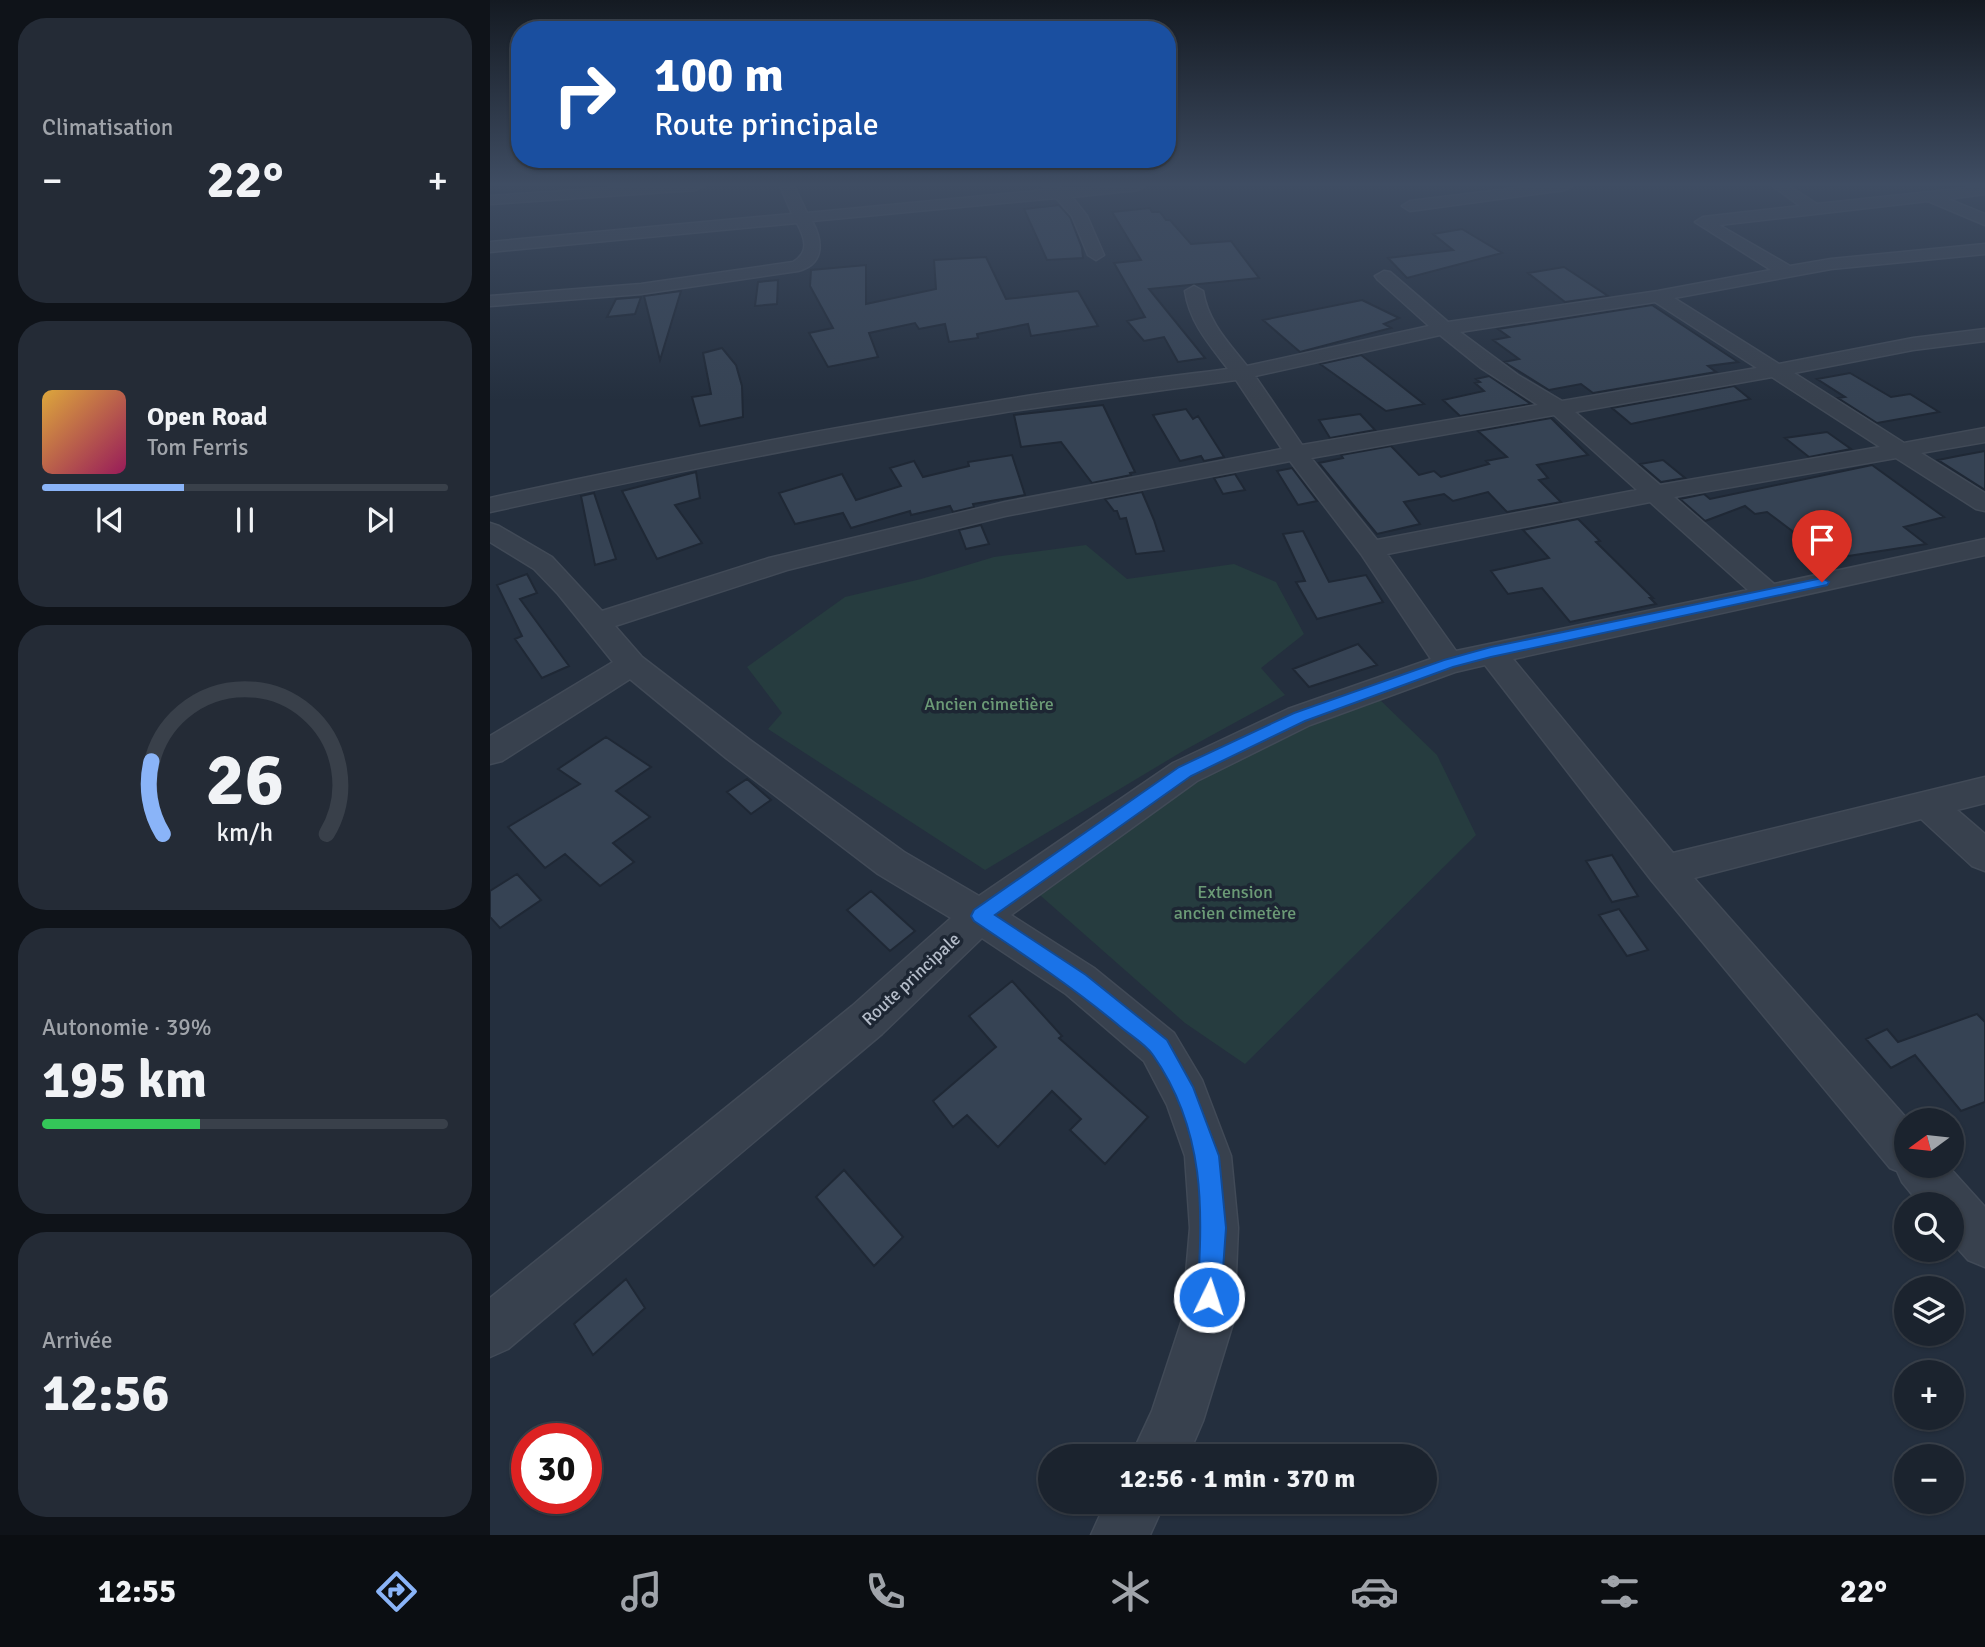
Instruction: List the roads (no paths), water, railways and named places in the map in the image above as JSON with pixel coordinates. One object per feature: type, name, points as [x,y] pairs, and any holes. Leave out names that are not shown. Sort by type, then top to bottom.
[{"type":"street","points":[[490,301],[641,289],[785,270],[804,264],[810,258]]},
{"type":"street","points":[[1763,258],[1785,271]]},
{"type":"street","points":[[490,505],[618,477],[877,428],[999,407],[1242,373],[1442,329],[1658,296],[1785,271],[1886,258]]},
{"type":"street","points":[[1960,258],[1985,270]]},
{"type":"street","points":[[1384,276],[1442,329],[1527,391],[1558,407],[1653,494],[1768,593]]},
{"type":"street","points":[[1194,291],[1197,310],[1206,327],[1242,373],[1334,506],[1371,549],[1449,663]]},
{"type":"street","points":[[1658,296],[1985,504]]},
{"type":"street","points":[[595,623],[767,567],[855,543],[1086,492],[1913,344],[1985,335]]},
{"type":"street","points":[[1371,549],[1653,494],[1985,435]]},
{"type":"street","points":[[490,531],[543,563],[568,588],[631,664],[738,749],[891,863],[980,916],[1080,981],[1159,1047],[1186,1095],[1208,1156],[1214,1228],[1208,1320],[1176,1421],[1165,1444]]},
{"type":"street","name":"Route principale","points":[[490,1331],[867,1020],[980,916],[1185,772],[1299,717],[1449,663],[1985,547]]},
{"type":"street","points":[[1491,652],[1665,870],[1894,1138]]},
{"type":"street","points":[[490,752],[631,664]]},
{"type":"street","points":[[1665,870],[1985,790]]},
{"type":"street","points":[[1929,806],[1985,856]]},
{"type":"street","points":[[1928,1178],[1941,1192]]},
{"type":"street","points":[[1964,1219],[1985,1243]]},
{"type":"street","points":[[1120,1535],[1130,1514]]},
{"type":"park label","name":"Ancien cimetière","points":[[989,704]]},
{"type":"park label","name":"Extension ancien cimetère","points":[[1235,902]]}]
